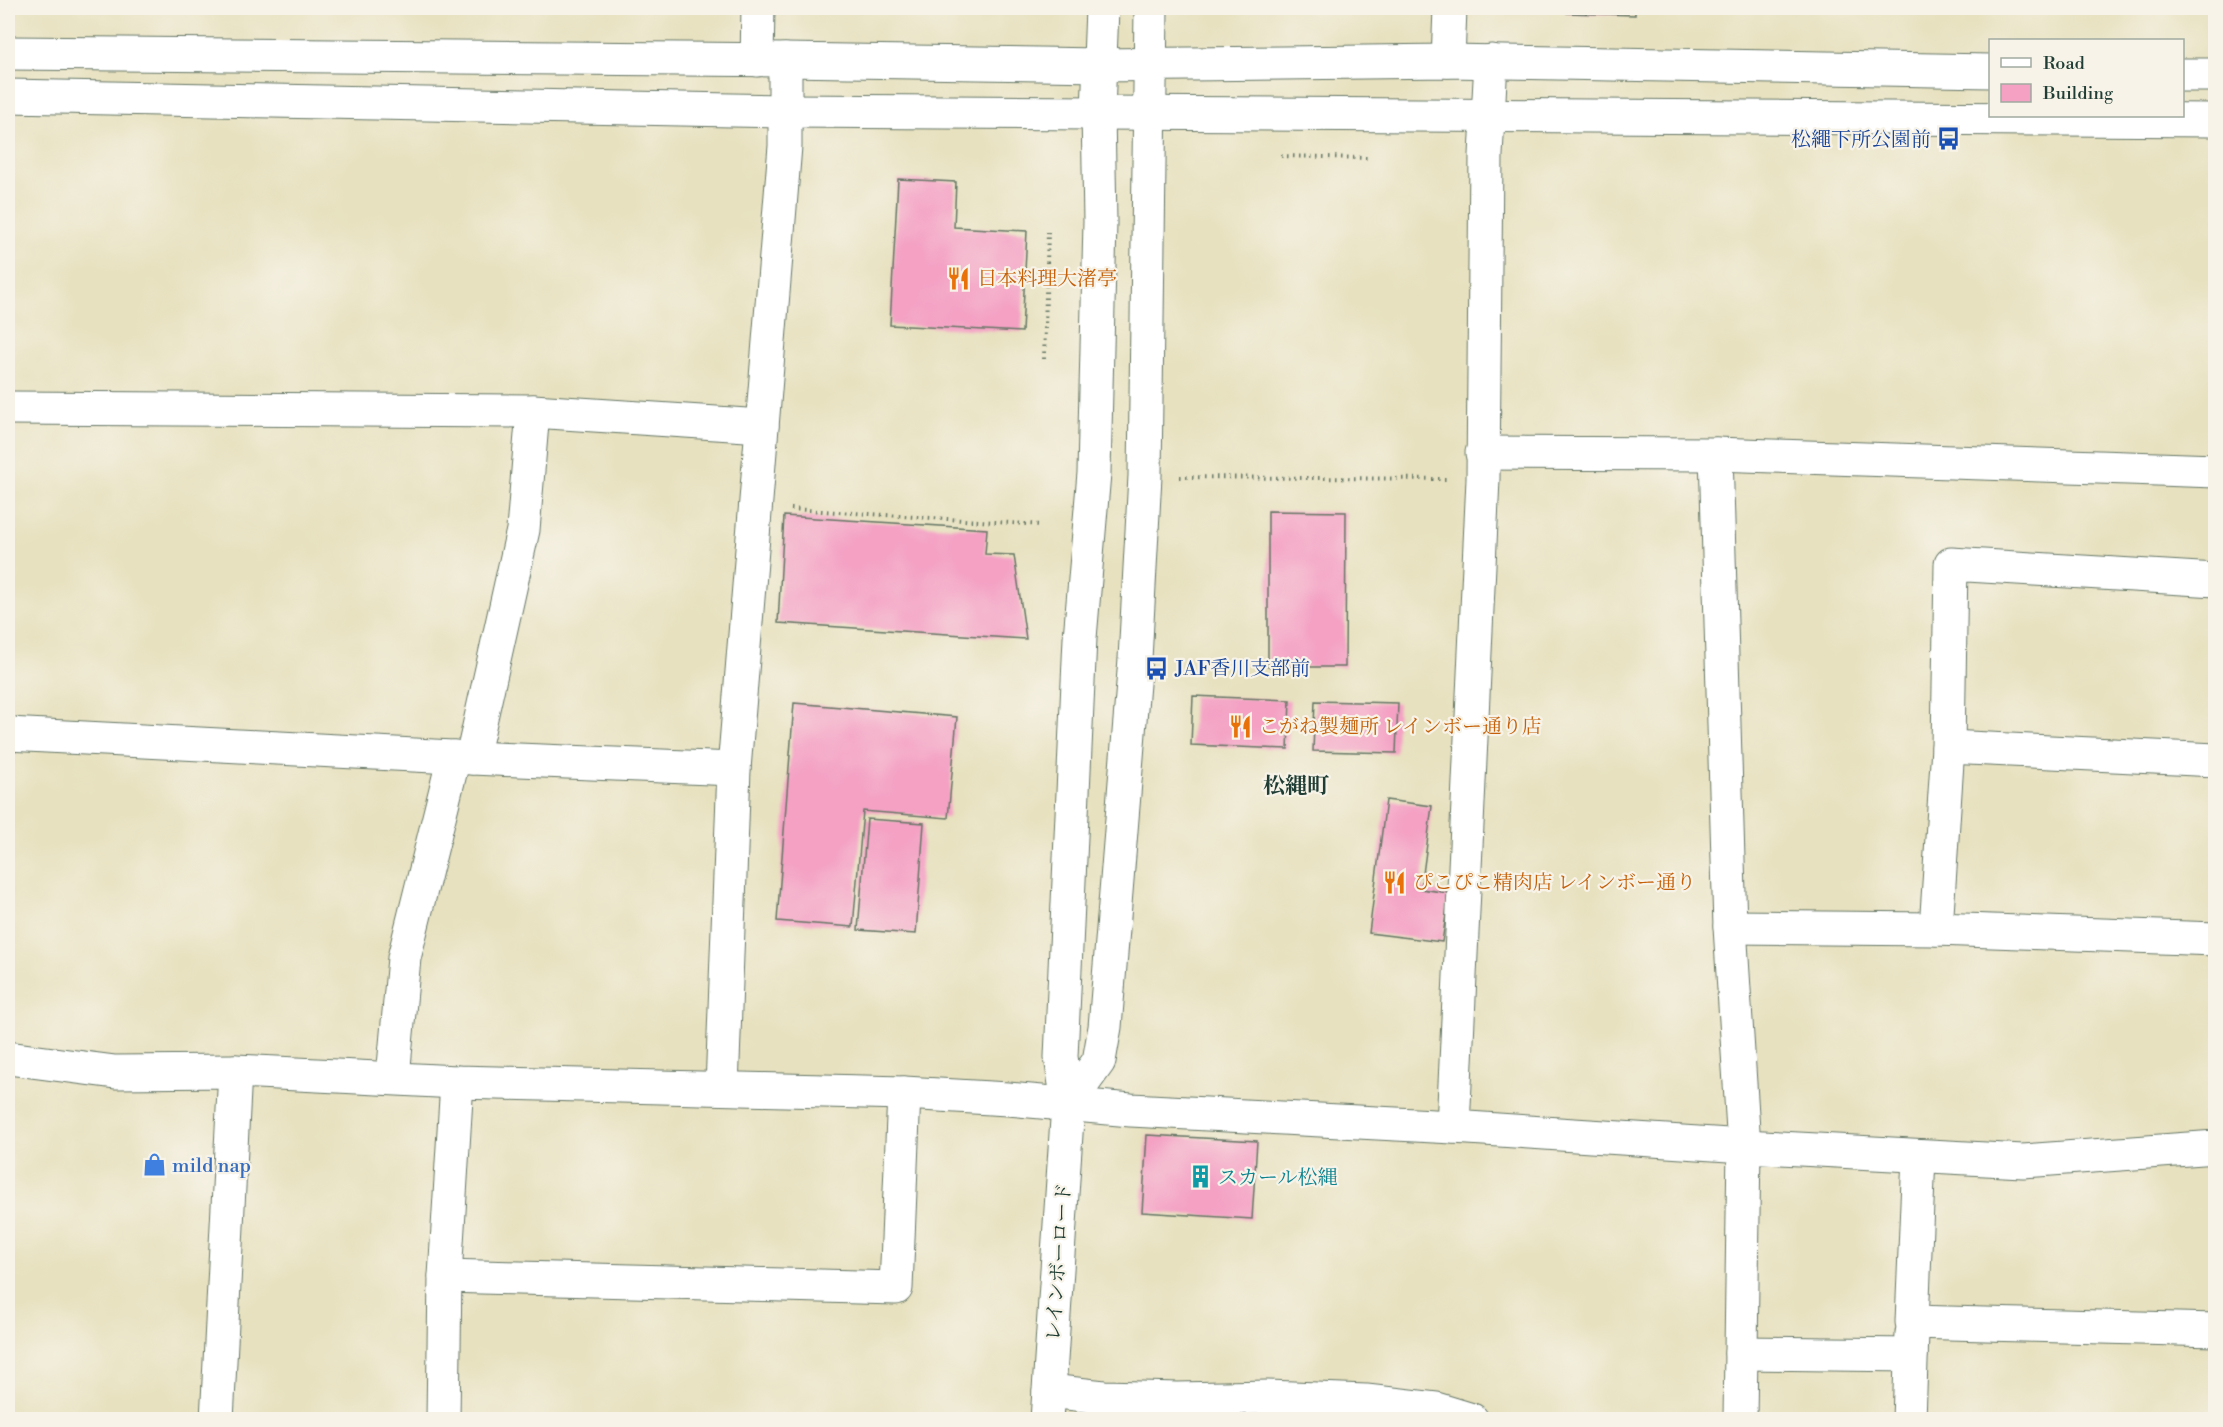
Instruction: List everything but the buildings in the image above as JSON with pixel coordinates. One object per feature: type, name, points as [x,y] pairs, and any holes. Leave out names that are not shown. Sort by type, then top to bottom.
[{"type":"street","points":[[722,1088],[734,769],[785,146],[785,111],[758,8]]},
{"type":"street","name":"レインボーロード","points":[[1048,1405],[1068,1104],[1061,1057],[1080,638],[1094,473],[1100,222],[1098,112],[1102,8]]},
{"type":"street","points":[[1068,1104],[1099,1061],[1106,1027],[1135,659],[1145,476],[1151,8]]},
{"type":"street","points":[[1448,61],[1450,8]]},
{"type":"street","points":[[8,53],[1100,64],[1448,61],[1989,71]]},
{"type":"street","points":[[1453,1127],[1483,466],[1488,115],[1491,62]]},
{"type":"street","points":[[2184,75],[2216,75]]},
{"type":"street","points":[[8,96],[785,111],[2216,120]]},
{"type":"street","points":[[8,408],[533,411],[762,426]]},
{"type":"street","points":[[393,1077],[404,958],[463,758],[523,530],[533,411]]},
{"type":"street","points":[[1483,466],[1716,454],[2216,471]]},
{"type":"street","points":[[1716,454],[1730,927],[1744,1146],[1740,1419]]},
{"type":"street","points":[[1936,929],[1948,747],[1952,564],[2216,580]]},
{"type":"street","points":[[8,734],[463,758],[734,769]]},
{"type":"street","points":[[1948,747],[2216,760]]},
{"type":"street","points":[[1730,927],[1936,929],[2216,939]]},
{"type":"street","points":[[8,1058],[115,1072],[235,1071],[393,1077],[457,1082],[904,1093],[1131,1110],[2023,1161],[2216,1147]]},
{"type":"street","points":[[217,1419],[235,1071]]},
{"type":"street","points":[[443,1419],[445,1276],[457,1082]]},
{"type":"street","points":[[445,1276],[896,1288],[904,1093]]},
{"type":"street","points":[[1909,1419],[1919,1156]]},
{"type":"street","points":[[1912,1322],[2216,1330]]},
{"type":"street","points":[[1741,1353],[1911,1355]]},
{"type":"street","points":[[1048,1405],[1104,1397],[1178,1399],[1268,1397],[1366,1401],[1436,1409],[1472,1419]]},
{"type":"path","points":[[1281,156],[1368,158]]},
{"type":"path","points":[[1044,359],[1048,232]]},
{"type":"path","points":[[1177,477],[1483,466]]},
{"type":"path","points":[[756,507],[1042,525]]},
{"type":"place","name":"松繩下所公園前","points":[[1949,139]]},
{"type":"place","name":"日本料理大渚亭","points":[[959,278]]},
{"type":"place","name":"JAF香川支部前","points":[[1157,668]]},
{"type":"place","name":"こがね製麺所 レインボー通り店","points":[[1241,726]]},
{"type":"place","name":"ぴこぴこ精肉店 レインボー通り","points":[[1395,882]]},
{"type":"place","name":"mild nap","points":[[154,1165]]},
{"type":"place","name":"スカール松縄","points":[[1200,1177]]},
{"type":"district","name":"松縄町","points":[[1296,785]]}]
